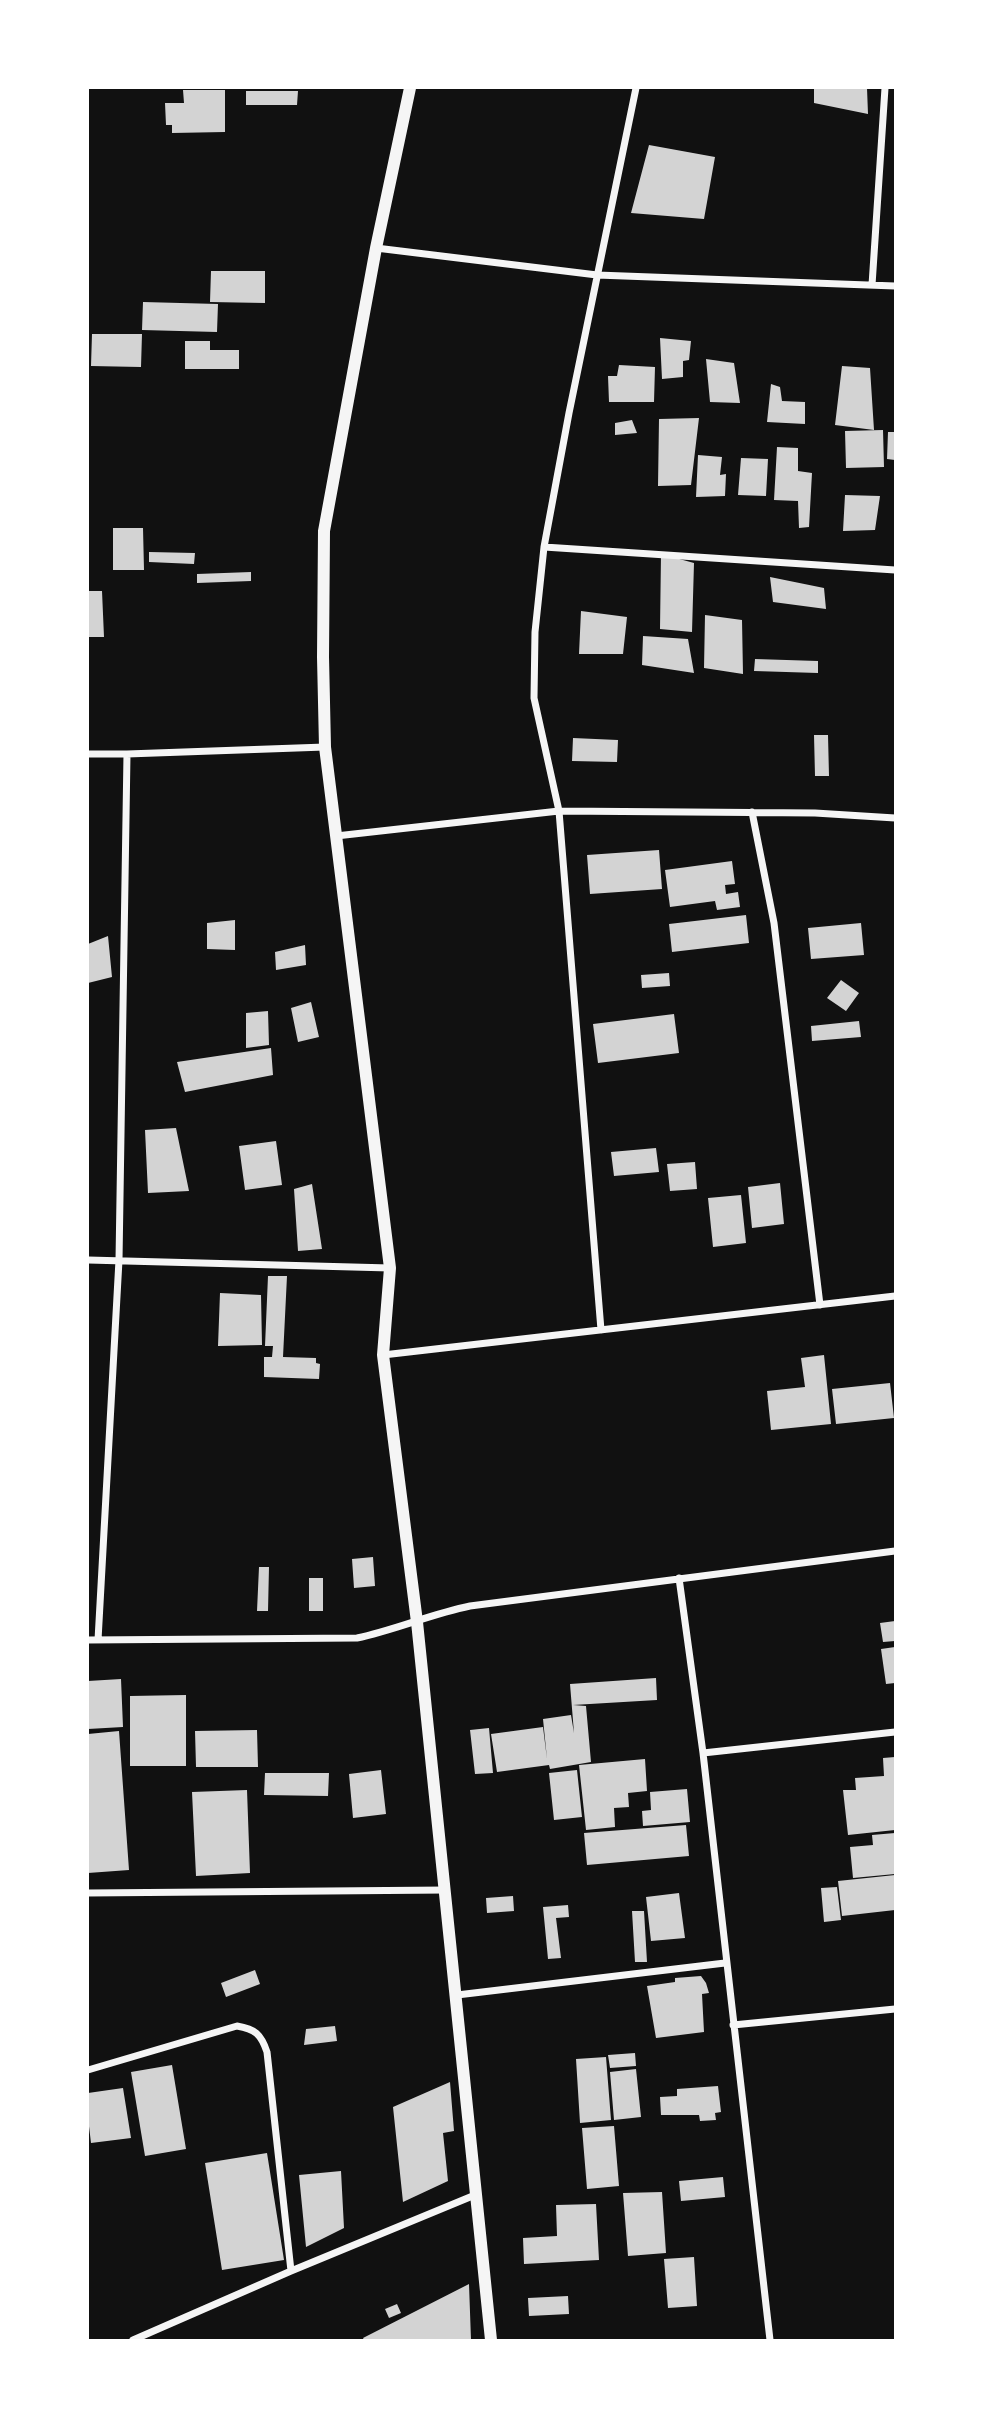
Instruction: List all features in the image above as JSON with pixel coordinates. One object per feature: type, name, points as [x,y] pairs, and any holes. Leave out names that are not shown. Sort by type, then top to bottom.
[{"type":"street","points":[[410,88],[376,248],[324,531],[325,747],[390,1268],[383,1355],[417,1622],[491,2340]]},
{"type":"street","points":[[601,1330],[559,811],[534,698],[535,632],[544,547],[636,88]]},
{"type":"street","points":[[872,285],[884,88]]},
{"type":"street","points":[[376,248],[597,275],[895,286]]},
{"type":"street","points":[[544,547],[895,570]]},
{"type":"street","points":[[88,754],[325,747]]},
{"type":"street","points":[[98,1640],[119,1259],[127,754]]},
{"type":"street","points":[[336,836],[559,811],[752,812],[895,817]]},
{"type":"street","points":[[752,812],[774,923],[820,1305]]},
{"type":"street","points":[[88,1260],[390,1268]]},
{"type":"street","points":[[383,1355],[895,1296]]},
{"type":"street","points":[[88,1640],[357,1638],[417,1622],[441,1612],[470,1606],[895,1551]]},
{"type":"street","points":[[679,1578],[703,1753],[770,2340]]},
{"type":"street","points":[[703,1753],[895,1732]]},
{"type":"street","points":[[88,1893],[446,1890]]},
{"type":"street","points":[[457,1994],[725,1963]]},
{"type":"street","points":[[733,2025],[895,2009]]},
{"type":"street","points":[[88,2070],[237,2026],[253,2028],[262,2038],[267,2052],[291,2271]]},
{"type":"street","points":[[133,2340],[475,2195]]},
{"type":"building","points":[[814,88],[867,88],[868,114],[814,103]]},
{"type":"building","points":[[183,90],[225,90],[225,132],[172,133],[172,125],[166,125],[165,103],[184,103]]},
{"type":"building","points":[[246,91],[298,91],[297,105],[246,105]]},
{"type":"building","points":[[649,145],[715,157],[704,219],[631,213]]},
{"type":"building","points":[[211,271],[265,271],[265,303],[210,302]]},
{"type":"building","points":[[143,302],[218,304],[217,332],[142,330]]},
{"type":"building","points":[[92,334],[142,334],[141,367],[91,366]]},
{"type":"building","points":[[660,338],[691,341],[689,360],[683,361],[683,377],[662,379]]},
{"type":"building","points":[[185,341],[210,341],[210,350],[239,350],[239,369],[185,369]]},
{"type":"building","points":[[706,359],[734,363],[740,403],[710,402]]},
{"type":"building","points":[[619,365],[655,367],[654,402],[609,402],[608,376],[617,376]]},
{"type":"building","points":[[842,366],[870,368],[874,430],[835,425]]},
{"type":"building","points":[[771,384],[780,387],[782,401],[805,402],[805,424],[767,422]]},
{"type":"building","points":[[699,418],[691,485],[658,486],[659,419]]},
{"type":"building","points":[[632,420],[637,433],[615,435],[615,423]]},
{"type":"building","points":[[883,430],[884,467],[846,468],[845,431]]},
{"type":"building","points":[[888,432],[895,432],[895,460],[887,459]]},
{"type":"building","points":[[777,447],[798,448],[798,471],[812,473],[809,527],[799,528],[798,501],[774,500]]},
{"type":"building","points":[[698,455],[722,457],[720,475],[726,474],[725,496],[696,497]]},
{"type":"building","points":[[741,458],[768,459],[766,496],[738,495]]},
{"type":"building","points":[[845,495],[880,496],[875,530],[843,531]]},
{"type":"building","points":[[113,528],[143,528],[144,570],[113,570]]},
{"type":"building","points":[[149,552],[195,553],[194,564],[149,562]]},
{"type":"building","points":[[661,554],[694,563],[692,632],[660,629]]},
{"type":"building","points":[[251,572],[251,581],[197,583],[197,574]]},
{"type":"building","points":[[770,577],[824,588],[826,609],[773,602]]},
{"type":"building","points":[[88,591],[102,591],[104,637],[88,637]]},
{"type":"building","points":[[581,611],[627,617],[623,654],[579,654]]},
{"type":"building","points":[[705,615],[742,620],[743,674],[704,668]]},
{"type":"building","points":[[643,636],[688,639],[694,673],[642,665]]},
{"type":"building","points":[[755,659],[818,661],[818,673],[754,671]]},
{"type":"building","points":[[814,735],[828,735],[829,776],[815,776]]},
{"type":"building","points":[[573,738],[618,740],[617,762],[572,761]]},
{"type":"building","points":[[659,850],[662,889],[590,894],[587,855]]},
{"type":"building","points":[[732,861],[735,884],[725,885],[726,894],[738,892],[740,907],[717,910],[715,901],[670,907],[665,870]]},
{"type":"building","points":[[746,915],[749,943],[672,952],[669,924]]},
{"type":"building","points":[[235,920],[235,950],[207,949],[207,923]]},
{"type":"building","points":[[861,923],[864,955],[811,959],[808,928]]},
{"type":"building","points":[[108,936],[112,977],[88,983],[88,944]]},
{"type":"building","points":[[305,945],[306,965],[276,970],[275,952]]},
{"type":"building","points":[[669,973],[670,986],[642,988],[641,975]]},
{"type":"building","points":[[841,980],[859,993],[846,1011],[827,998]]},
{"type":"building","points":[[311,1002],[319,1037],[298,1042],[291,1008]]},
{"type":"building","points":[[268,1011],[269,1045],[246,1048],[246,1013]]},
{"type":"building","points":[[674,1014],[679,1053],[598,1063],[593,1024]]},
{"type":"building","points":[[859,1021],[861,1037],[812,1041],[811,1026]]},
{"type":"building","points":[[271,1048],[273,1075],[185,1092],[177,1062]]},
{"type":"building","points":[[176,1128],[189,1191],[148,1193],[145,1130]]},
{"type":"building","points":[[276,1141],[282,1185],[245,1190],[239,1146]]},
{"type":"building","points":[[656,1148],[659,1172],[614,1176],[611,1152]]},
{"type":"building","points":[[695,1162],[697,1189],[670,1191],[667,1164]]},
{"type":"building","points":[[780,1183],[784,1224],[752,1228],[748,1187]]},
{"type":"building","points":[[312,1184],[322,1249],[298,1251],[294,1189]]},
{"type":"building","points":[[741,1195],[746,1243],[713,1247],[708,1198]]},
{"type":"building","points":[[268,1276],[287,1276],[283,1357],[316,1358],[316,1363],[320,1364],[319,1379],[264,1377],[264,1357],[272,1357],[273,1346],[265,1346]]},
{"type":"building","points":[[220,1293],[261,1295],[262,1345],[218,1346]]},
{"type":"building","points":[[824,1355],[831,1424],[771,1430],[767,1391],[805,1387],[801,1358]]},
{"type":"building","points":[[890,1383],[894,1418],[836,1424],[832,1389]]},
{"type":"building","points":[[373,1557],[375,1586],[354,1588],[352,1559]]},
{"type":"building","points":[[259,1567],[269,1567],[268,1611],[257,1611]]},
{"type":"building","points":[[309,1578],[323,1578],[323,1611],[309,1611]]},
{"type":"building","points":[[895,1621],[895,1641],[883,1642],[880,1623]]},
{"type":"building","points":[[895,1647],[895,1683],[886,1684],[881,1649]]},
{"type":"building","points":[[656,1678],[657,1700],[573,1705],[586,1706],[591,1762],[550,1769],[549,1765],[497,1772],[491,1734],[543,1727],[547,1759],[543,1719],[571,1715],[574,1733],[570,1684]]},
{"type":"building","points":[[121,1679],[123,1727],[88,1729],[88,1681]]},
{"type":"building","points":[[186,1695],[186,1766],[130,1766],[130,1696]]},
{"type":"building","points":[[489,1728],[493,1773],[475,1774],[470,1730]]},
{"type":"building","points":[[257,1730],[258,1767],[196,1767],[195,1731]]},
{"type":"building","points":[[119,1731],[129,1870],[88,1873],[88,1734]]},
{"type":"building","points":[[895,1757],[895,1830],[848,1835],[843,1790],[856,1790],[855,1778],[884,1776],[883,1758]]},
{"type":"building","points":[[645,1759],[647,1791],[628,1793],[629,1807],[614,1808],[615,1827],[586,1830],[579,1765]]},
{"type":"building","points":[[381,1770],[386,1814],[353,1818],[349,1774]]},
{"type":"building","points":[[577,1770],[582,1817],[554,1820],[549,1773]]},
{"type":"building","points":[[265,1773],[329,1773],[328,1796],[264,1795]]},
{"type":"building","points":[[687,1789],[690,1822],[643,1826],[642,1811],[651,1810],[650,1792]]},
{"type":"building","points":[[247,1790],[250,1873],[196,1876],[192,1792]]},
{"type":"building","points":[[686,1825],[689,1856],[587,1865],[584,1833]]},
{"type":"building","points":[[895,1833],[895,1874],[853,1878],[850,1847],[873,1845],[872,1835]]},
{"type":"building","points":[[895,1875],[895,1910],[842,1916],[838,1881]]},
{"type":"building","points":[[837,1887],[841,1920],[824,1922],[821,1888]]},
{"type":"building","points":[[679,1893],[685,1938],[651,1941],[646,1897]]},
{"type":"building","points":[[513,1896],[514,1911],[487,1913],[486,1898]]},
{"type":"building","points":[[568,1905],[569,1917],[556,1918],[561,1958],[548,1959],[543,1907]]},
{"type":"building","points":[[632,1911],[644,1911],[647,1962],[635,1962]]},
{"type":"building","points":[[255,1970],[260,1984],[226,1997],[221,1983]]},
{"type":"building","points":[[701,1976],[709,1993],[702,1994],[704,2032],[656,2038],[647,1986],[675,1982],[675,1978]]},
{"type":"building","points":[[335,2026],[337,2041],[304,2045],[306,2029]]},
{"type":"building","points":[[635,2053],[636,2066],[610,2068],[608,2055]]},
{"type":"building","points":[[606,2057],[611,2120],[580,2123],[576,2059]]},
{"type":"building","points":[[172,2065],[186,2149],[145,2156],[131,2072]]},
{"type":"building","points":[[636,2069],[641,2117],[614,2120],[610,2072]]},
{"type":"building","points":[[450,2082],[454,2131],[443,2133],[448,2181],[403,2202],[393,2107]]},
{"type":"building","points":[[718,2086],[721,2112],[715,2113],[716,2120],[700,2121],[699,2115],[661,2115],[660,2097],[677,2096],[677,2089]]},
{"type":"building","points":[[123,2088],[131,2138],[91,2143],[88,2093]]},
{"type":"building","points":[[614,2126],[619,2186],[587,2189],[582,2128]]},
{"type":"building","points":[[267,2153],[284,2260],[222,2270],[205,2163]]},
{"type":"building","points":[[341,2171],[344,2228],[306,2247],[299,2175]]},
{"type":"building","points":[[723,2177],[725,2197],[681,2201],[679,2181]]},
{"type":"building","points":[[662,2192],[666,2253],[628,2256],[623,2193]]},
{"type":"building","points":[[596,2204],[599,2260],[524,2264],[523,2238],[557,2236],[556,2205]]},
{"type":"building","points":[[694,2257],[697,2306],[668,2308],[664,2259]]},
{"type":"building","points":[[469,2284],[471,2340],[364,2340],[363,2338]]},
{"type":"building","points":[[568,2296],[569,2314],[529,2316],[528,2298]]},
{"type":"building","points":[[397,2304],[401,2313],[389,2318],[385,2309]]}]
